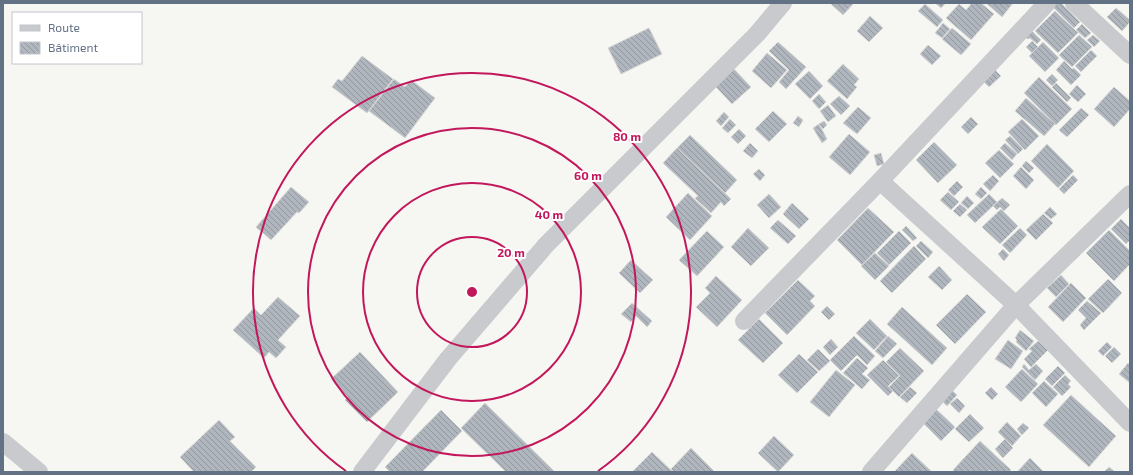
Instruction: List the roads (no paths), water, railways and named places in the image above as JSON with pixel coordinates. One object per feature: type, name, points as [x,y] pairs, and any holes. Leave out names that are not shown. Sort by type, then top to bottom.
[{"type":"street","points":[[362,472],[448,359],[546,244],[758,34],[783,3]]},
{"type":"street","points":[[744,321],[880,181],[1047,3]]},
{"type":"street","points":[[1074,3],[1130,55]]},
{"type":"street","points":[[880,181],[1016,305],[1130,423]]},
{"type":"street","points":[[871,472],[1016,305],[1130,194]]},
{"type":"street","points":[[3,442],[39,472]]}]
